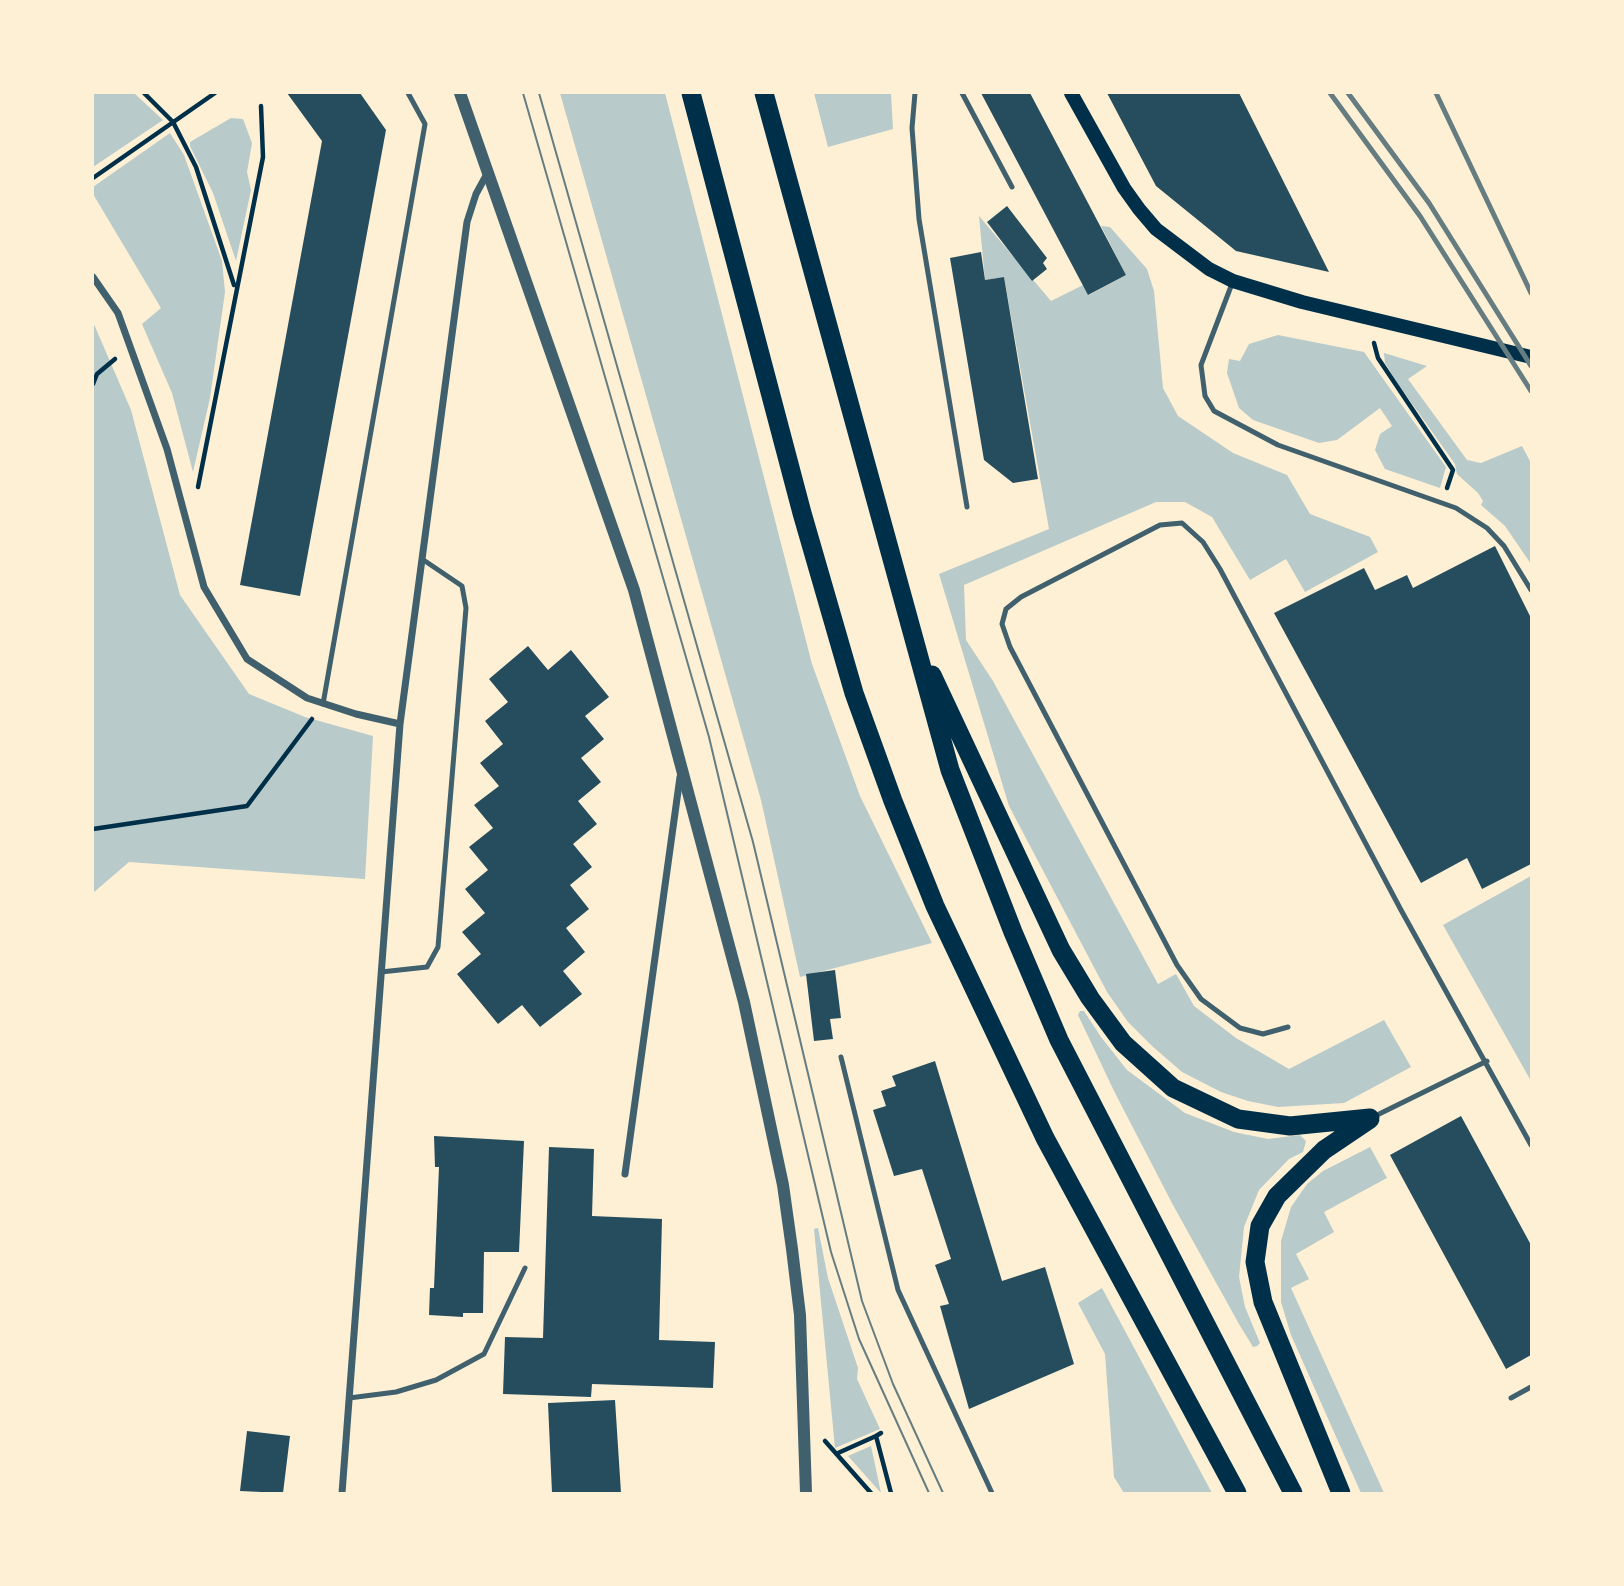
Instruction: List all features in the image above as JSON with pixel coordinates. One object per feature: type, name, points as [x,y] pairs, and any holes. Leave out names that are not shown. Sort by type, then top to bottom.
[{"type":"highway","points":[[691,93],[802,513],[854,693],[893,801],[945,928],[1045,1138],[1237,1493]]},
{"type":"highway","points":[[764,93],[950,770],[1059,1040],[1293,1493]]},
{"type":"highway","points":[[906,617],[1062,950],[1090,998],[1123,1043],[1173,1088],[1238,1119],[1290,1126],[1370,1118]]},
{"type":"highway","points":[[1341,1493],[1263,1302],[1255,1262],[1261,1226],[1277,1196],[1324,1150],[1370,1118]]},
{"type":"main road","points":[[1071,93],[1124,187],[1156,229],[1192,257],[1233,281],[1302,302],[1531,357]]},
{"type":"street","points":[[460,93],[634,590],[744,1002],[783,1185],[800,1315],[806,1493]]},
{"type":"street","points":[[342,1493],[400,724],[467,222],[475,194],[489,171]]},
{"type":"street","points":[[93,277],[118,313],[167,449],[204,587],[247,659],[307,698],[400,724]]},
{"type":"street","points":[[625,1174],[682,762]]},
{"type":"lane","points":[[323,704],[425,124],[408,93]]},
{"type":"lane","points":[[915,93],[912,128],[919,219],[967,507]]},
{"type":"lane","points":[[962,93],[1012,187]]},
{"type":"lane","points":[[1233,281],[1201,365],[1205,396],[1214,411],[1278,445],[1442,503],[1487,528],[1509,554],[1531,590]]},
{"type":"lane","points":[[1288,1027],[1262,1034],[1240,1028],[1200,999],[1177,965],[1010,647],[1002,624],[1006,609],[1021,597],[1160,525],[1182,523],[1203,542],[1220,569],[1401,910],[1487,1061],[1531,1145]]},
{"type":"lane","points":[[381,972],[427,967],[438,947],[466,607],[463,586],[422,559]]},
{"type":"lane","points":[[841,1057],[898,1290],[992,1493]]},
{"type":"lane","points":[[1370,1118],[1487,1061]]},
{"type":"lane","points":[[349,1398],[396,1392],[436,1380],[484,1354],[525,1268]]},
{"type":"lane","points":[[1511,1398],[1531,1387]]},
{"type":"path","points":[[144,93],[173,122],[196,167],[235,288]]},
{"type":"path","points":[[93,178],[215,93]]},
{"type":"path","points":[[187,524],[198,486],[263,157],[261,106]]},
{"type":"path","points":[[1367,316],[1378,358],[1452,470],[1442,503]]},
{"type":"path","points":[[93,384],[97,374],[130,347]]},
{"type":"path","points":[[93,829],[247,806],[323,704]]},
{"type":"path","points":[[803,1422],[838,1453],[871,1493]]},
{"type":"path","points":[[838,1453],[879,1435],[891,1493]]},
{"type":"shaded area","points":[[93,93],[134,93],[163,120],[93,167]]},
{"type":"shaded area","points":[[560,93],[665,93],[812,664],[860,796],[932,943],[800,977],[761,800]]},
{"type":"shaded area","points":[[814,93],[891,93],[893,129],[828,147]]},
{"type":"shaded area","points":[[231,118],[243,119],[252,143],[247,172],[251,190],[236,261],[213,193],[190,146],[190,142]]},
{"type":"shaded area","points":[[170,133],[184,155],[222,261],[225,292],[210,398],[193,472],[172,393],[142,324],[161,308],[93,194],[93,187]]},
{"type":"shaded area","points":[[979,216],[1051,301],[1083,285],[1089,295],[1126,275],[1101,226],[1110,227],[1147,269],[1154,291],[1163,388],[1178,416],[1233,453],[1287,475],[1310,514],[1370,537],[1378,552],[1305,592],[1286,559],[1250,580],[1212,517],[1185,502],[1156,502],[964,585],[966,640],[993,681],[1158,984],[1176,974],[1194,1006],[1236,1038],[1289,1069],[1384,1020],[1411,1067],[1344,1103],[1278,1107],[1248,1101],[1221,1092],[1182,1072],[1152,1046],[1128,1022],[1107,992],[1009,806],[939,574],[1049,529],[1004,277],[985,280]]},
{"type":"shaded area","points":[[93,322],[131,410],[180,595],[249,694],[305,717],[373,736],[365,879],[129,862],[93,893]]},
{"type":"shaded area","points":[[1278,335],[1364,352],[1446,467],[1440,488],[1385,469],[1375,450],[1380,434],[1392,426],[1380,408],[1337,440],[1319,443],[1253,420],[1239,408],[1227,373],[1229,359],[1240,361],[1249,344]]},
{"type":"shaded area","points":[[1384,353],[1427,366],[1408,379],[1467,460],[1481,463],[1522,446],[1531,463],[1531,564],[1505,526],[1481,505],[1483,501],[1478,493],[1457,474],[1455,464],[1385,363]]},
{"type":"shaded area","points":[[1531,876],[1531,1081],[1443,925]]},
{"type":"shaded area","points":[[1080,1011],[1084,1011],[1127,1070],[1185,1113],[1234,1132],[1268,1139],[1300,1135],[1306,1141],[1303,1152],[1289,1159],[1259,1190],[1244,1227],[1239,1277],[1245,1307],[1260,1343],[1257,1346],[1253,1347],[1239,1324],[1173,1205],[1114,1091],[1078,1015]]},
{"type":"shaded area","points":[[1370,1147],[1387,1178],[1324,1212],[1334,1232],[1296,1254],[1309,1279],[1291,1288],[1384,1493],[1361,1493],[1291,1335],[1281,1302],[1281,1241],[1291,1207],[1307,1184],[1323,1171]]},
{"type":"shaded area","points":[[818,1228],[828,1278],[858,1368],[857,1379],[880,1429],[835,1448],[814,1229]]},
{"type":"shaded area","points":[[1102,1288],[1212,1493],[1124,1493],[1114,1477],[1105,1354],[1078,1303]]},
{"type":"shaded area","points":[[871,1446],[881,1493],[848,1456]]},
{"type":"building","points":[[287,93],[360,93],[386,130],[300,596],[240,585],[322,141]]},
{"type":"building","points":[[981,93],[1030,93],[1126,275],[1088,295]]},
{"type":"building","points":[[1107,93],[1239,93],[1329,272],[1236,251],[1156,186]]},
{"type":"building","points":[[1007,206],[1047,258],[1043,263],[1047,269],[1032,281],[987,222]]},
{"type":"building","points":[[981,252],[985,280],[1004,277],[1038,479],[1013,483],[984,460],[950,258]]},
{"type":"building","points":[[1495,546],[1531,618],[1531,864],[1482,889],[1467,858],[1421,883],[1274,613],[1364,568],[1375,590],[1407,575],[1413,588]]},
{"type":"building","points":[[528,646],[548,670],[571,650],[609,697],[585,716],[604,739],[581,758],[601,782],[578,801],[597,824],[573,844],[592,867],[570,885],[589,909],[566,928],[585,952],[563,971],[582,994],[540,1027],[522,1005],[498,1024],[457,974],[481,954],[462,932],[485,913],[465,889],[488,870],[469,847],[493,828],[474,805],[499,786],[480,763],[503,744],[485,721],[508,702],[489,679]]},
{"type":"building","points":[[835,970],[841,1018],[830,1019],[833,1039],[814,1041],[806,974]]},
{"type":"building","points":[[935,1061],[1002,1281],[1045,1267],[1074,1364],[969,1409],[940,1306],[949,1304],[935,1265],[951,1259],[922,1169],[894,1176],[873,1110],[886,1106],[881,1091],[896,1086],[892,1076]]},
{"type":"building","points":[[1461,1116],[1531,1245],[1531,1355],[1506,1369],[1390,1155]]},
{"type":"building","points":[[434,1136],[524,1141],[519,1252],[484,1252],[483,1313],[463,1313],[463,1317],[429,1315],[430,1288],[434,1288],[439,1167],[435,1167]]},
{"type":"building","points":[[549,1147],[594,1149],[592,1216],[662,1219],[659,1340],[715,1342],[713,1388],[592,1384],[591,1397],[503,1394],[505,1337],[543,1338]]},
{"type":"building","points":[[615,1400],[621,1493],[552,1493],[548,1403]]},
{"type":"building","points":[[247,1431],[290,1436],[283,1493],[240,1491]]},
{"type":"tram line","points":[[523,93],[709,737],[831,1252],[859,1339],[929,1493]]},
{"type":"tram line","points":[[539,93],[753,842],[862,1301],[893,1384],[943,1493]]},
{"type":"railway","points":[[1330,93],[1420,216],[1531,391]]},
{"type":"railway","points":[[1348,93],[1429,203],[1531,366]]},
{"type":"railway","points":[[1436,93],[1531,293]]}]
